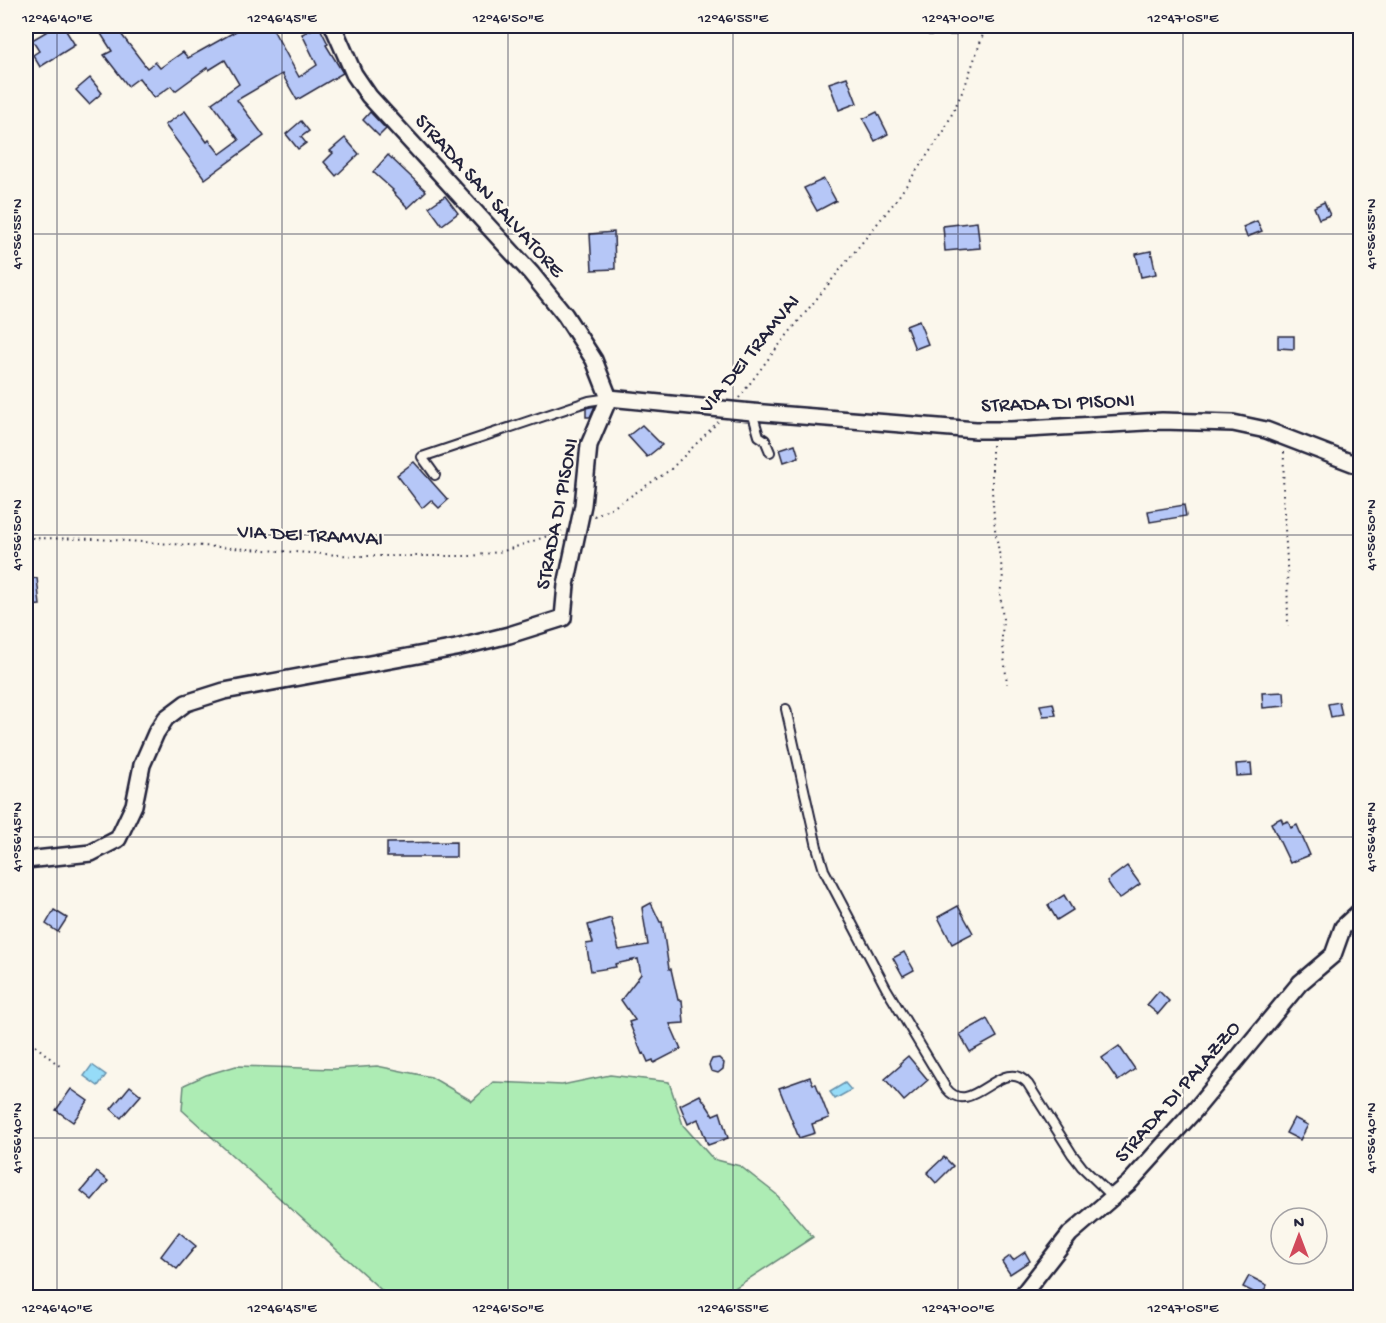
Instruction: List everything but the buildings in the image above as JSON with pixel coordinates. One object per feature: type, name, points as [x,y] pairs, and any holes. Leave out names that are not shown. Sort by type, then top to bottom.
[{"type":"street","name":"STRADA SAN SALVATORE","points":[[333,26],[348,62],[369,96],[523,264],[565,315],[594,360],[609,398]]},
{"type":"street","name":"STRADA DI PISONI","points":[[26,860],[82,855],[108,846],[118,838],[134,805],[142,765],[156,733],[171,713],[186,703],[224,691],[456,648],[563,618],[566,585],[584,505],[589,445],[609,398],[752,412],[990,430],[1200,421],[1250,426],[1287,437],[1360,466]]},
{"type":"street","name":"STRADA DI PALAZZO","points":[[1020,1298],[1070,1234],[1114,1198],[1195,1110],[1300,983],[1332,955],[1343,927],[1360,910]]},
{"type":"lane","points":[[435,475],[422,457],[589,401],[609,398]]},
{"type":"lane","points":[[752,412],[759,436],[765,440],[770,452]]},
{"type":"lane","points":[[786,709],[824,870],[886,988],[946,1088],[953,1096],[963,1098],[1006,1076],[1020,1077],[1028,1084],[1082,1167],[1114,1198]]},
{"type":"path","name":"VIA DEI TRAMVAI","points":[[26,538],[97,539],[355,556],[472,556],[504,551],[578,526],[617,505],[670,470],[731,410],[779,345],[894,203],[944,131],[965,86],[986,26]]},
{"type":"path","points":[[990,430],[995,529],[1003,575],[1000,594],[1007,684]]},
{"type":"path","points":[[1287,437],[1283,463],[1288,626]]},
{"type":"path","points":[[26,1038],[62,1068]]},
{"type":"green space","points":[[236,1066],[334,1069],[377,1066],[431,1077],[472,1101],[493,1082],[562,1085],[610,1075],[669,1082],[683,1125],[713,1159],[740,1166],[776,1194],[813,1237],[721,1297],[389,1297],[182,1110],[184,1085],[206,1075]]},
{"type":"water","points":[[92,1065],[106,1075],[98,1086],[84,1076]]},
{"type":"water","points":[[845,1083],[851,1090],[835,1099],[830,1092]]}]
